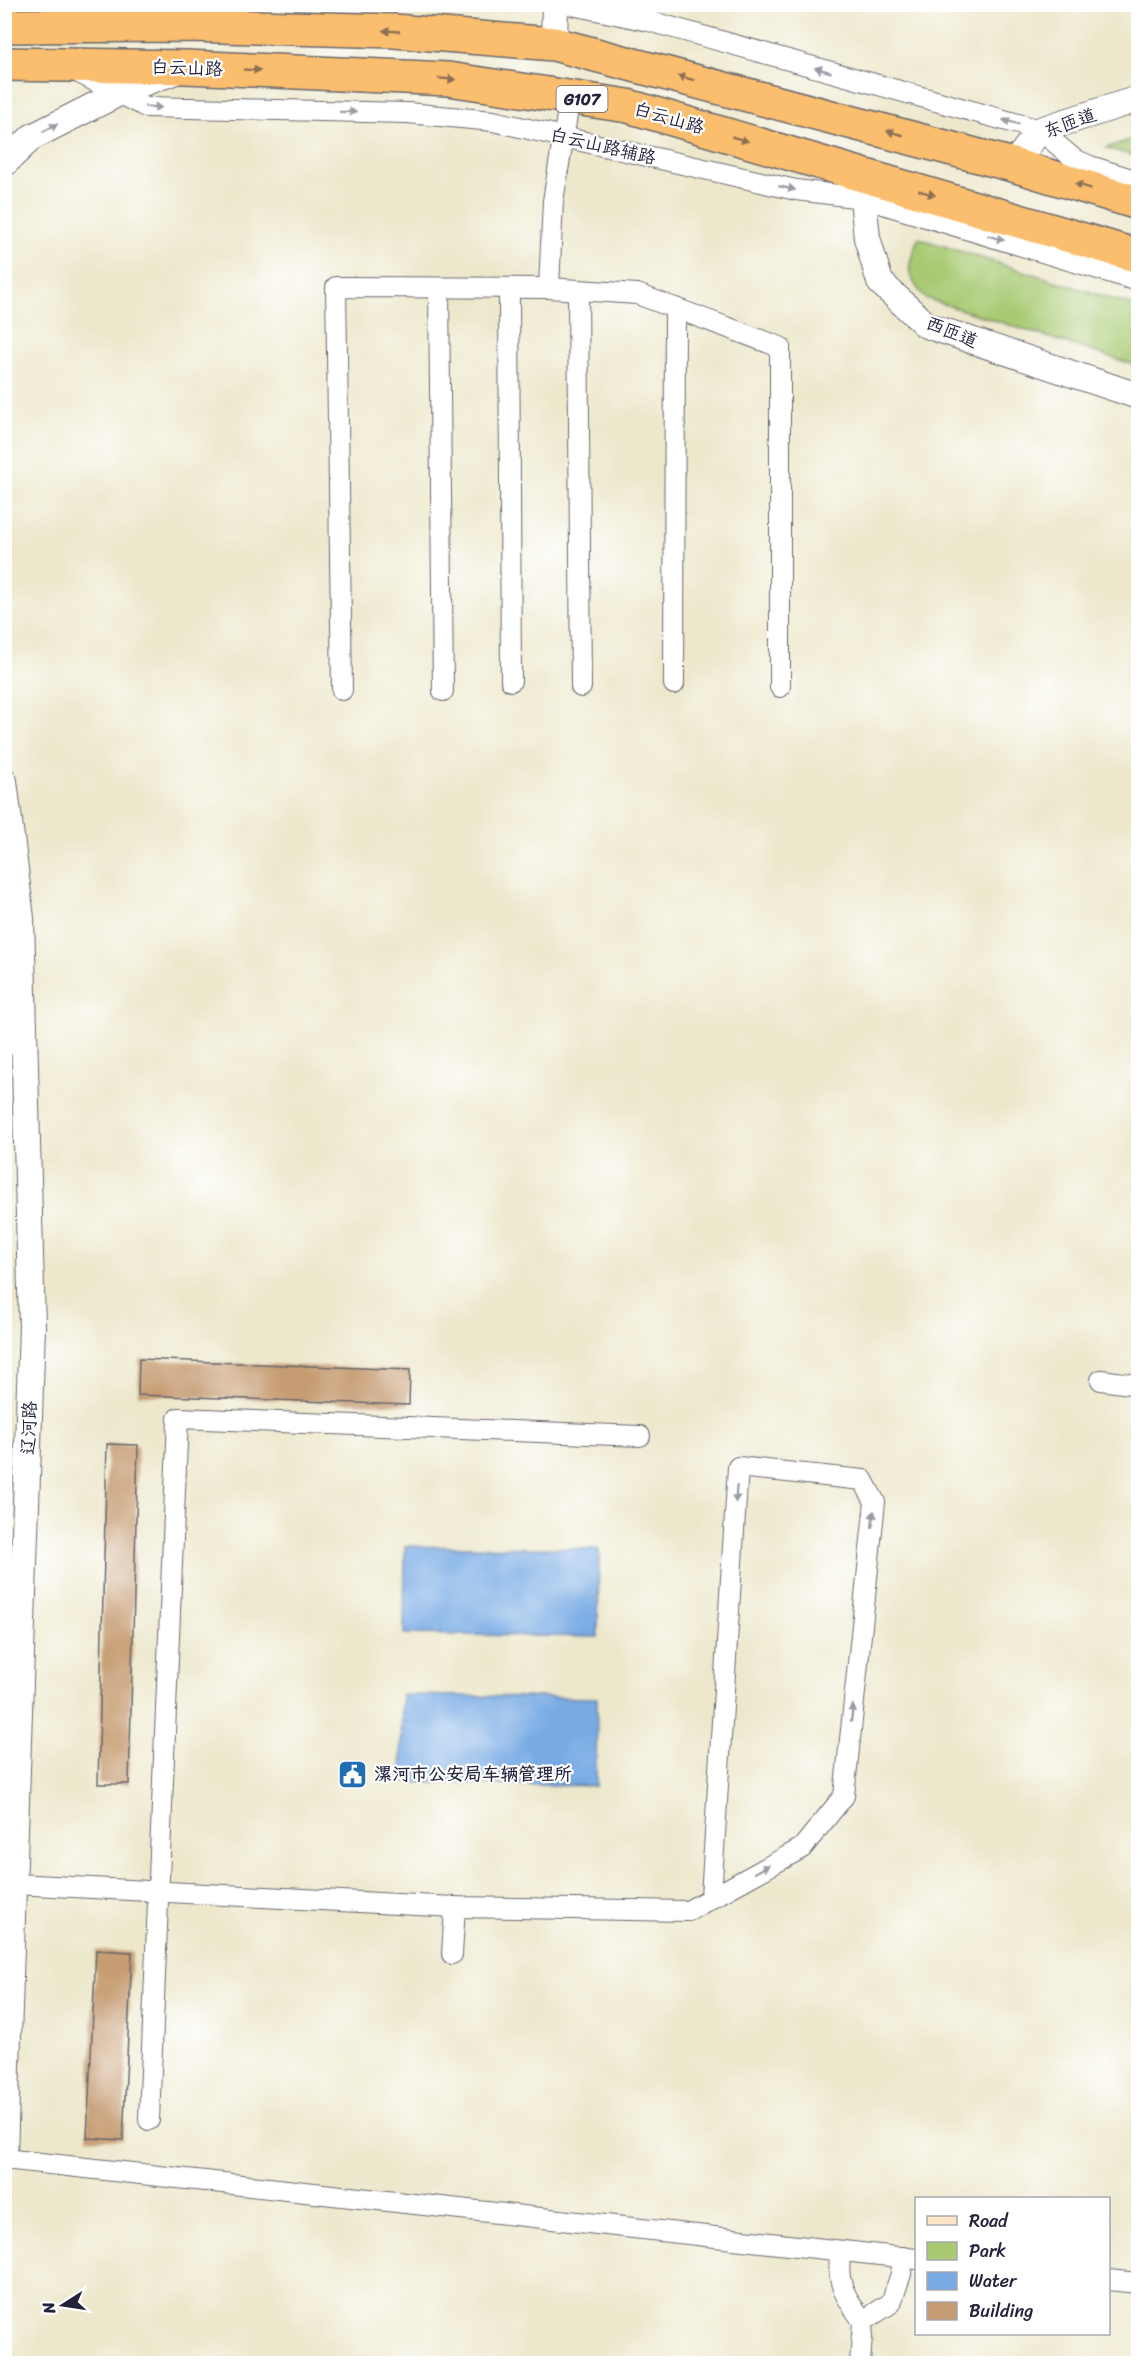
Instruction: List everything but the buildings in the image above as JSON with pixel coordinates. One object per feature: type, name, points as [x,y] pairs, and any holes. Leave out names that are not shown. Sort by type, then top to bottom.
[{"type":"highway","points":[[4,26],[189,25],[394,31],[554,44],[1013,165],[1138,204]]},
{"type":"highway","name":"白云山路","points":[[4,64],[186,67],[448,79],[628,106],[865,186],[1138,256]]},
{"type":"main road","points":[[125,4],[189,25]]},
{"type":"street","points":[[61,27],[90,4]]},
{"type":"street","points":[[554,44],[555,4]]},
{"type":"street","points":[[567,4],[649,21],[1040,130],[1074,159],[1138,181]]},
{"type":"street","name":"白云山路辅路","points":[[62,65],[146,107],[408,113],[493,121],[796,190],[865,186],[1138,281]]},
{"type":"street","points":[[4,164],[32,137],[118,93],[186,67]]},
{"type":"street","points":[[549,288],[553,201],[570,98]]},
{"type":"street","name":"东匝道","points":[[1013,165],[1040,130],[1138,99]]},
{"type":"street","name":"西匝道","points":[[865,186],[867,238],[880,282],[926,325],[1138,396]]},
{"type":"street","points":[[342,690],[336,287],[549,288],[637,294],[780,346],[780,687]]},
{"type":"street","points":[[439,288],[443,691]]},
{"type":"street","points":[[508,288],[511,681]]},
{"type":"street","points":[[578,290],[581,687]]},
{"type":"street","points":[[674,684],[675,308]]},
{"type":"street","name":"辽河路","points":[[4,781],[21,918],[15,1045],[32,1327],[11,1820],[15,1884],[4,2157]]},
{"type":"street","name":"辽河路","points":[[4,820],[21,918]]},
{"type":"street","points":[[1101,1380],[1138,1384]]},
{"type":"street","points":[[149,2120],[178,1418],[640,1436]]},
{"type":"street","points":[[15,1884],[454,1907],[688,1911],[802,1848],[844,1796],[875,1502],[863,1480],[738,1467],[711,1897]]},
{"type":"street","points":[[452,1954],[454,1907]]},
{"type":"street","points":[[4,2157],[910,2258],[901,2274],[891,2303],[863,2321]]},
{"type":"street","points":[[841,2251],[838,2269],[846,2297],[863,2321],[860,2364]]},
{"type":"street","points":[[1110,2280],[1138,2283]]},
{"type":"green space","points":[[1138,137],[1138,157],[1106,148]]},
{"type":"green space","points":[[918,238],[1138,307],[1138,366],[925,298],[913,281],[909,269]]},
{"type":"water","points":[[405,1546],[599,1549],[598,1637],[404,1634]]},
{"type":"water","points":[[402,1695],[597,1698],[596,1786],[401,1782]]},
{"type":"place","name":"漯河市公安局车辆管理所","points":[[353,1774]]}]
